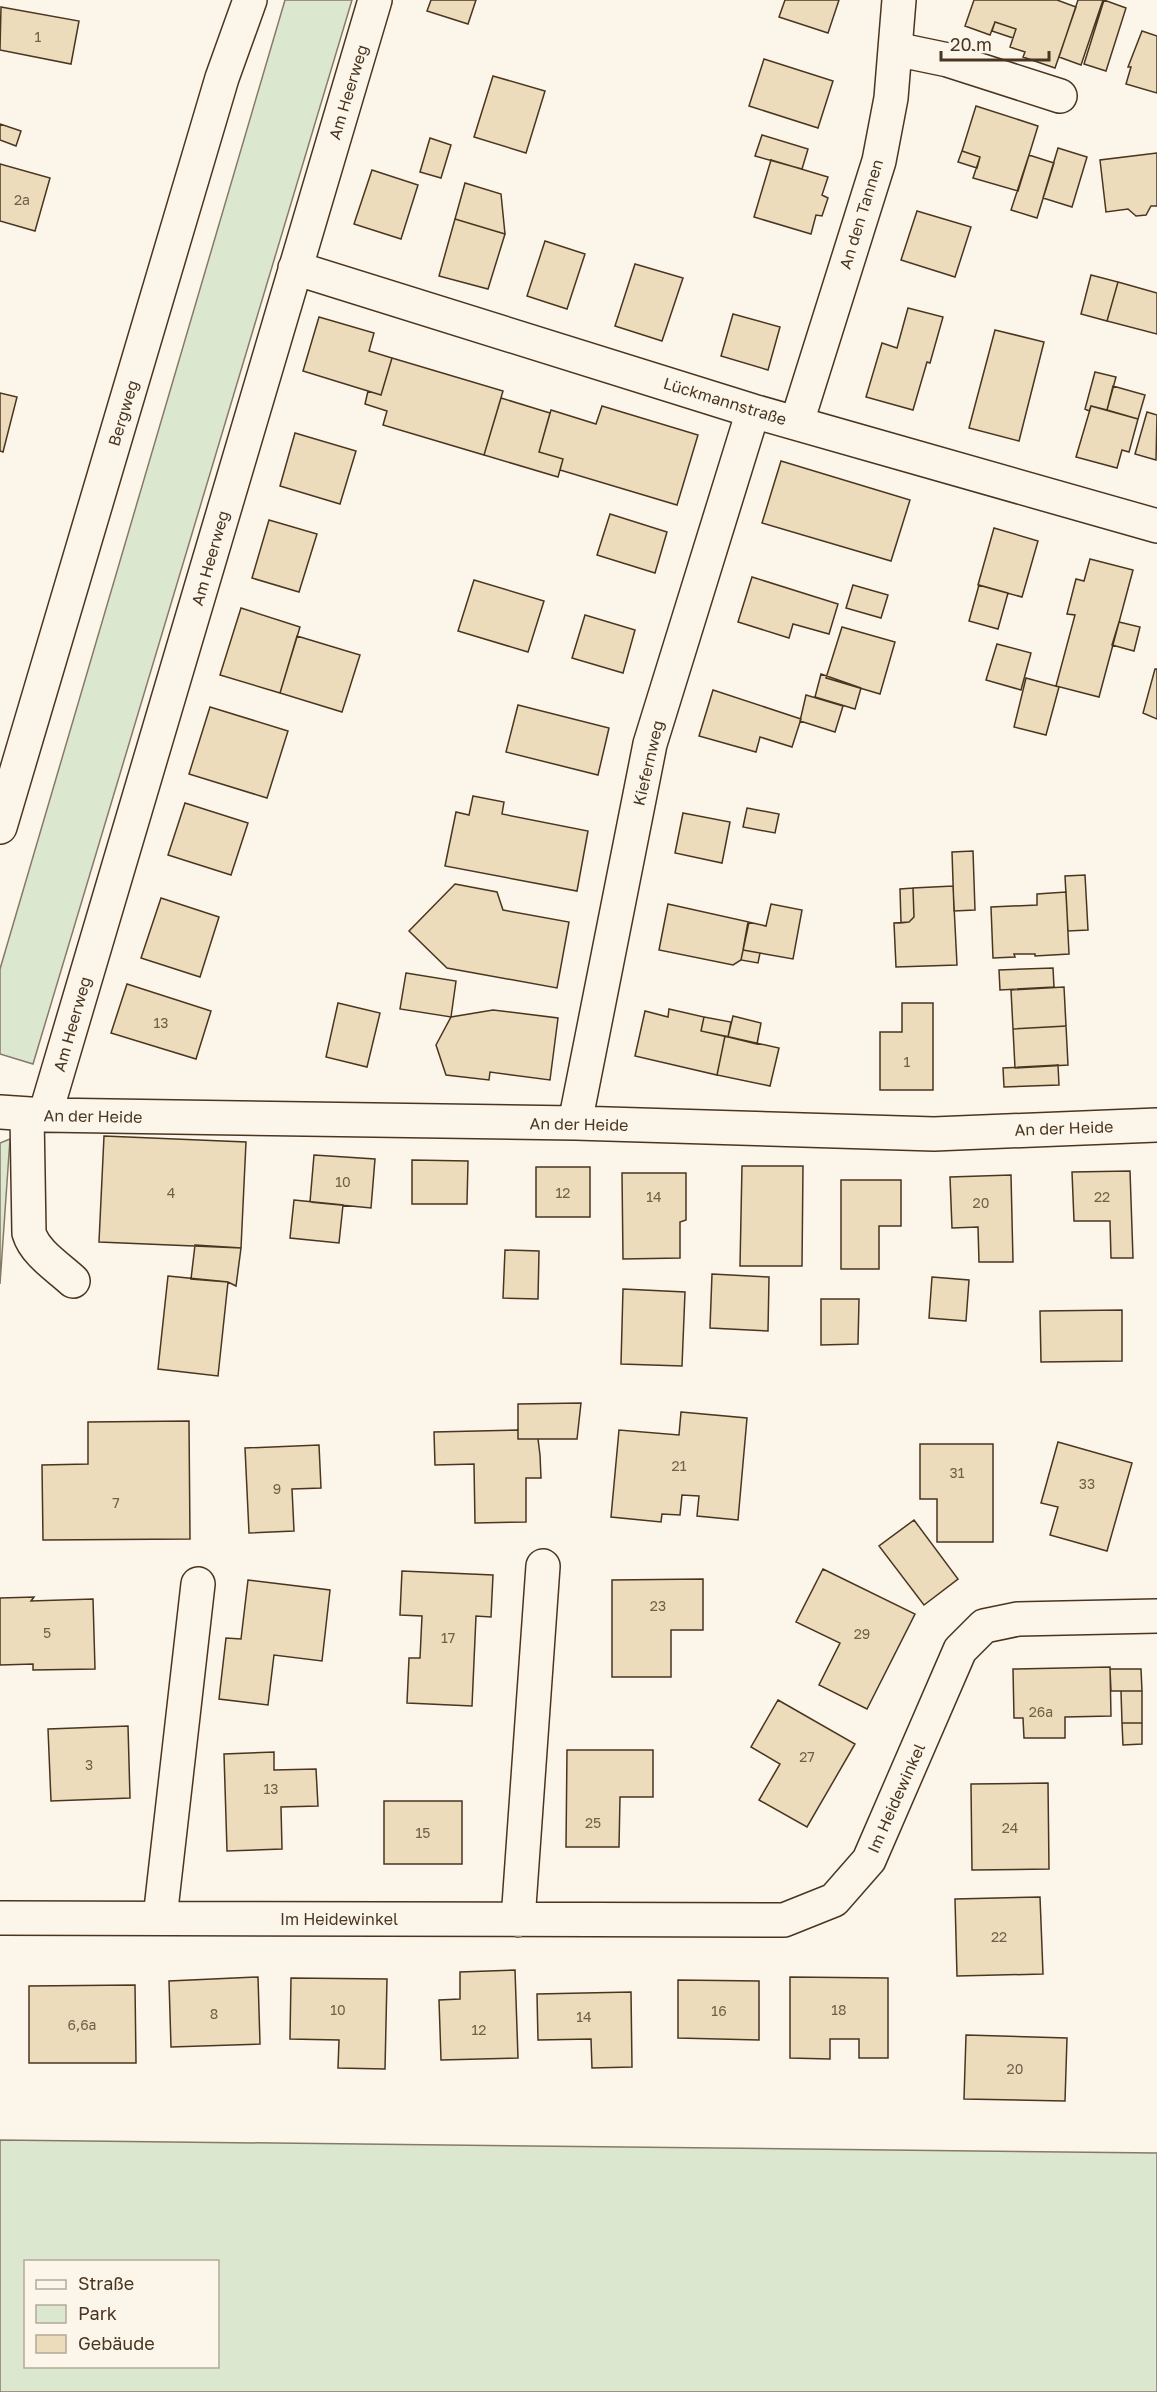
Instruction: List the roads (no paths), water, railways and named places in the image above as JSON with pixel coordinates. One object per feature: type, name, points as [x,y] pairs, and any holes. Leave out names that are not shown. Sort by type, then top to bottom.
[{"type":"street","name":"Bergweg","points":[[0,827],[222,78],[250,0]]},
{"type":"street","name":"Am Heerweg","points":[[73,1281],[32,1243],[29,1233],[24,1114],[296,268],[375,0]]},
{"type":"street","name":"An den Tannen","points":[[797,422],[879,161],[891,98],[899,0]]},
{"type":"street","points":[[895,49],[948,60],[1060,96]]},
{"type":"street","name":"Lückmannstraße","points":[[296,268],[753,411],[1157,526]]},
{"type":"street","name":"Kiefernweg","points":[[575,1123],[650,744],[753,411]]},
{"type":"street","name":"An der Heide","points":[[24,1114],[575,1123],[934,1134],[1157,1125]]},
{"type":"street","points":[[518,1920],[543,1566]]},
{"type":"street","points":[[160,1918],[198,1584]]},
{"type":"street","name":"Im Heidewinkel","points":[[0,1918],[784,1920],[834,1900],[869,1860],[960,1650],[984,1626],[1018,1618],[1157,1616]]}]
